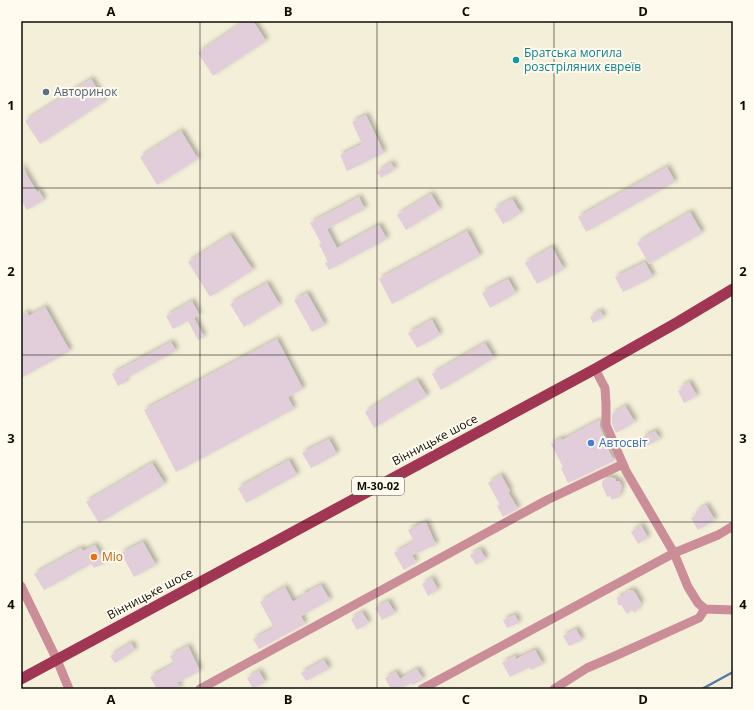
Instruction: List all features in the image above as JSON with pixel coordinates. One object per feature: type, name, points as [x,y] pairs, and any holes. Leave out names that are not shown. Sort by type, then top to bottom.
[{"type":"main road","name":"Вінницьке шосе","points":[[21,679],[595,369],[733,289]]},
{"type":"street","points":[[595,369],[605,388],[606,425],[622,464],[674,553],[688,587],[698,603],[705,608],[732,610]]},
{"type":"street","points":[[200,689],[547,500],[622,464]]},
{"type":"street","points":[[422,689],[674,553],[733,526]]},
{"type":"street","points":[[21,586],[57,660],[69,689]]},
{"type":"street","points":[[699,618],[705,608]]},
{"type":"street","points":[[554,689],[587,668],[699,618],[732,610]]},
{"type":"building","points":[[245,21],[253,21],[266,41],[213,76],[198,53]]},
{"type":"building","points":[[91,79],[105,101],[40,144],[25,121]]},
{"type":"building","points":[[366,115],[384,153],[347,171],[340,155],[362,144],[352,122]]},
{"type":"building","points":[[181,131],[198,159],[157,185],[140,157]]},
{"type":"building","points":[[391,163],[395,169],[381,178],[377,172]]},
{"type":"building","points":[[21,165],[37,192],[39,191],[44,200],[27,210],[21,200]]},
{"type":"building","points":[[667,167],[675,182],[586,232],[578,217]]},
{"type":"building","points":[[431,194],[440,209],[406,230],[397,215]]},
{"type":"building","points":[[359,197],[365,209],[327,229],[337,248],[379,225],[387,239],[329,270],[325,263],[328,262],[319,244],[321,243],[310,223]]},
{"type":"building","points":[[512,199],[521,213],[503,224],[494,209]]},
{"type":"building","points":[[690,212],[702,233],[649,264],[637,243]]},
{"type":"building","points":[[467,231],[480,256],[392,304],[379,279]]},
{"type":"building","points":[[230,235],[253,270],[210,297],[188,262]]},
{"type":"building","points":[[552,247],[564,269],[537,284],[525,263]]},
{"type":"building","points":[[645,262],[653,277],[623,292],[615,277]]},
{"type":"building","points":[[508,279],[516,293],[490,308],[482,293]]},
{"type":"building","points":[[267,283],[280,305],[244,327],[230,304]]},
{"type":"building","points":[[307,293],[325,325],[312,332],[294,300]]},
{"type":"building","points":[[192,301],[199,315],[194,318],[204,337],[198,340],[188,321],[173,329],[166,316]]},
{"type":"building","points":[[45,307],[70,351],[21,378],[21,316],[27,312],[29,316]]},
{"type":"building","points":[[600,311],[604,317],[593,323],[590,317]]},
{"type":"building","points":[[432,320],[440,335],[417,348],[408,333]]},
{"type":"building","points":[[277,339],[303,389],[288,397],[294,409],[176,472],[144,410]]},
{"type":"building","points":[[171,342],[176,351],[125,379],[126,382],[118,386],[112,374]]},
{"type":"building","points":[[485,343],[494,358],[441,390],[432,374]]},
{"type":"building","points":[[417,380],[427,396],[374,428],[365,412]]},
{"type":"building","points":[[689,382],[697,396],[684,403],[678,391],[682,389],[680,387]]},
{"type":"building","points":[[625,406],[635,422],[616,433],[612,424],[612,414]]},
{"type":"building","points":[[600,420],[600,427],[605,439],[603,440],[614,461],[568,483],[561,468],[563,467],[551,444],[561,438],[562,440]]},
{"type":"building","points":[[655,431],[660,439],[647,446],[643,437]]},
{"type":"building","points":[[329,439],[337,454],[311,468],[302,453]]},
{"type":"building","points":[[289,460],[297,475],[246,503],[238,488]]},
{"type":"building","points":[[152,463],[165,484],[99,523],[86,502]]},
{"type":"building","points":[[501,475],[510,491],[508,492],[518,509],[503,517],[497,506],[500,505],[488,483]]},
{"type":"building","points":[[610,477],[616,479],[616,481],[619,481],[622,486],[619,497],[612,500],[610,496],[607,497],[602,485],[603,480]]},
{"type":"building","points":[[706,505],[715,520],[698,530],[691,518],[695,516],[696,512]]},
{"type":"building","points":[[426,522],[436,545],[412,555],[416,562],[404,570],[394,553],[414,542],[408,530]]},
{"type":"building","points":[[641,525],[648,538],[638,544],[631,532]]},
{"type":"building","points":[[143,542],[156,565],[134,577],[121,553]]},
{"type":"building","points":[[95,545],[105,563],[94,568],[91,564],[44,590],[34,574],[81,548],[83,551]]},
{"type":"building","points":[[480,549],[486,559],[476,565],[470,555]]},
{"type":"building","points":[[432,578],[438,590],[428,596],[422,584]]},
{"type":"building","points":[[321,585],[330,600],[301,616],[305,624],[259,649],[253,639],[274,628],[260,602],[285,587],[293,602],[302,596],[303,593]]},
{"type":"building","points":[[630,590],[634,591],[641,603],[635,613],[632,610],[627,614],[621,605],[618,605],[617,597],[623,596]]},
{"type":"building","points":[[388,601],[395,613],[382,620],[375,608]]},
{"type":"building","points":[[362,612],[369,623],[357,630],[351,619]]},
{"type":"building","points":[[515,615],[519,623],[507,628],[503,620]]},
{"type":"building","points":[[576,629],[582,640],[569,646],[563,636]]},
{"type":"building","points":[[131,643],[135,650],[115,663],[110,656]]},
{"type":"building","points":[[188,646],[200,671],[177,683],[181,689],[157,689],[150,677],[174,664],[170,656]]},
{"type":"building","points":[[535,650],[543,664],[531,670],[530,667],[510,677],[502,663],[515,656],[516,659]]},
{"type":"building","points":[[324,660],[329,669],[306,681],[301,673]]},
{"type":"building","points":[[417,669],[423,679],[413,685],[411,683],[400,689],[391,689],[385,678],[396,672],[400,679]]},
{"type":"building","points":[[259,671],[265,682],[253,689],[247,678]]},
{"type":"waterway","points":[[702,689],[733,672]]},
{"type":"place","name":"Братська могила розстріляних євреїв","points":[[516,60]]},
{"type":"place","name":"Авторинок","points":[[46,92]]},
{"type":"place","name":"Автосвіт","points":[[591,443]]},
{"type":"place","name":"Міо","points":[[94,557]]}]
